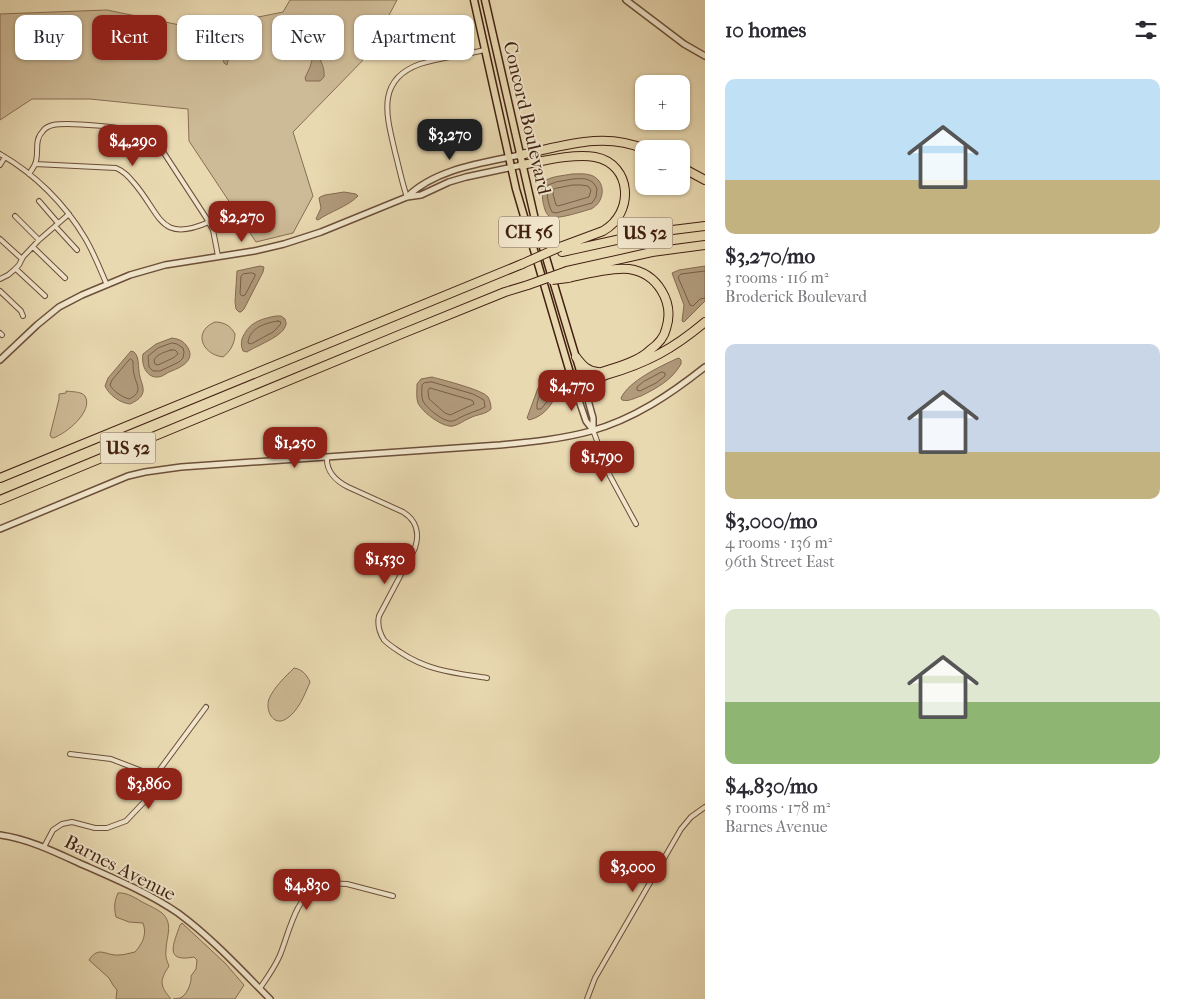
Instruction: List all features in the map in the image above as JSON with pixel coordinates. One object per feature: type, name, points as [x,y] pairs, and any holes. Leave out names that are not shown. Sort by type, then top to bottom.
[{"type":"highway","points":[[520,155],[593,140],[617,141],[635,145]]},
{"type":"highway","points":[[522,165],[593,156],[607,162],[621,177],[625,189],[625,201],[613,224],[603,231],[561,250]]},
{"type":"highway","points":[[690,172],[705,180]]},
{"type":"highway","name":"US 52","points":[[0,474],[44,460],[471,284],[561,250],[648,233],[705,226]]},
{"type":"highway","name":"US 52","points":[[0,500],[505,292],[652,252],[705,245]]},
{"type":"highway","points":[[568,275],[619,269],[637,271],[657,284],[663,292],[667,304],[668,318],[666,330],[661,340],[640,357],[600,375],[591,384],[587,396]]},
{"type":"highway","points":[[573,383],[646,361],[681,341],[705,322]]},
{"type":"highway","points":[[576,357],[588,370],[600,375]]},
{"type":"highway","points":[[0,478],[44,460]]},
{"type":"main road","name":"Concord Boulevard","points":[[474,0],[511,168],[573,383]]},
{"type":"main road","name":"Concord Boulevard","points":[[485,0],[536,224],[576,357]]},
{"type":"main road","name":"CH 56","points":[[576,357],[582,380]]},
{"type":"street","points":[[626,0],[684,44],[705,56]]},
{"type":"street","points":[[407,198],[389,127],[386,109],[389,93],[397,78],[420,64],[484,50]]},
{"type":"street","points":[[29,174],[35,164],[37,140],[51,126],[121,128],[148,137],[162,150],[210,222],[218,256]]},
{"type":"street","points":[[0,154],[29,174],[52,194],[69,214],[90,246],[107,285]]},
{"type":"street","points":[[407,198],[420,186],[450,172],[520,155]]},
{"type":"street","points":[[0,165],[6,157]]},
{"type":"street","points":[[35,164],[116,168],[123,171],[133,181],[162,222],[169,228],[182,230],[202,226],[210,222]]},
{"type":"street","points":[[0,360],[52,312],[74,300],[138,272],[156,267],[267,249],[321,232],[461,178],[522,165]]},
{"type":"street","points":[[39,201],[77,250]]},
{"type":"street","points":[[0,278],[16,269],[33,247],[69,214]]},
{"type":"street","points":[[15,216],[40,240]]},
{"type":"street","points":[[0,239],[22,259]]},
{"type":"street","points":[[33,247],[65,278]]},
{"type":"street","points":[[16,269],[45,296]]},
{"type":"street","points":[[0,291],[21,312],[22,316]]},
{"type":"street","points":[[0,529],[115,481],[145,472],[181,467],[527,442],[570,436],[593,430],[646,408],[705,367]]},
{"type":"street","points":[[582,380],[592,418],[593,430],[610,476],[636,524]]},
{"type":"street","points":[[573,383],[586,421],[593,430]]},
{"type":"street","points":[[327,457],[326,461],[330,470],[340,482],[406,513],[417,529],[415,548],[379,616],[378,628],[381,636],[387,643],[409,658],[428,666],[446,672],[487,678]]},
{"type":"street","points":[[44,847],[57,826],[67,822],[95,828],[107,828],[126,821],[144,802],[155,776],[206,707]]},
{"type":"street","points":[[70,754],[111,759],[155,776]]},
{"type":"street","points":[[587,999],[595,978],[681,830],[691,817],[705,807]]},
{"type":"street","name":"Barnes Avenue","points":[[0,835],[44,847],[132,886],[161,902],[208,938],[270,999]]},
{"type":"street","points":[[260,988],[278,960],[298,908],[310,894],[326,886],[347,884],[393,896]]},
{"type":"shaded area","points":[[290,0],[397,0],[389,15],[354,15],[354,60],[363,60],[293,132],[313,196],[293,233],[256,242],[189,141],[188,109],[90,99],[32,99],[0,120],[0,14],[107,10],[131,15],[92,15],[92,60],[167,60],[167,22],[177,24],[177,60],[262,60],[262,16],[283,12]]},
{"type":"shaded area","points":[[215,322],[227,325],[235,334],[232,347],[223,357],[209,352],[202,342],[204,331]]},
{"type":"shaded area","points":[[66,391],[83,394],[87,402],[86,408],[71,427],[53,438],[50,435],[59,394],[66,393]]},
{"type":"shaded area","points":[[294,668],[304,673],[310,682],[294,712],[286,719],[277,721],[269,712],[269,699],[277,686]]},
{"type":"shaded area","points":[[118,893],[132,896],[158,910],[166,917],[169,926],[166,955],[169,966],[162,983],[171,999],[116,999],[117,990],[109,978],[89,960],[99,952],[119,955],[135,952],[142,942],[145,931],[143,923],[129,922],[116,917],[115,905]]},
{"type":"shaded area","points":[[182,923],[225,963],[244,985],[235,999],[173,999],[181,998],[186,993],[191,976],[196,969],[197,960],[194,957],[184,958],[174,954],[174,945]]},
{"type":"water","points":[[223,60],[228,60],[227,65]]},
{"type":"water","points":[[312,60],[320,60],[324,77],[320,81],[306,81],[305,78]]},
{"type":"water","points":[[588,174],[597,179],[602,188],[599,202],[591,209],[563,217],[549,216],[543,202],[543,182],[553,177]]},
{"type":"water","points":[[344,192],[358,196],[344,206],[318,220],[316,219],[321,208],[320,197]]},
{"type":"water","points":[[260,266],[264,267],[263,272],[244,309],[239,312],[236,309],[235,302],[237,271]]},
{"type":"water","points":[[705,266],[705,301],[684,322],[682,321],[684,305],[672,273]]},
{"type":"water","points":[[281,316],[285,319],[286,325],[283,331],[274,338],[247,352],[243,351],[242,339],[251,325],[260,320]]},
{"type":"water","points":[[172,338],[180,340],[186,345],[189,350],[189,359],[182,366],[162,376],[154,377],[150,375],[145,370],[143,354],[156,344]]},
{"type":"water","points":[[131,351],[138,358],[143,393],[141,397],[130,404],[115,398],[105,386],[108,378]]},
{"type":"water","points":[[679,358],[681,364],[664,383],[641,396],[622,400],[621,398],[625,392],[637,380]]},
{"type":"water","points":[[432,377],[485,394],[491,404],[491,409],[457,425],[444,425],[424,411],[417,399],[417,384],[421,379]]},
{"type":"water","points":[[553,382],[560,386],[549,408],[529,420],[527,418],[538,388],[542,383]]}]
